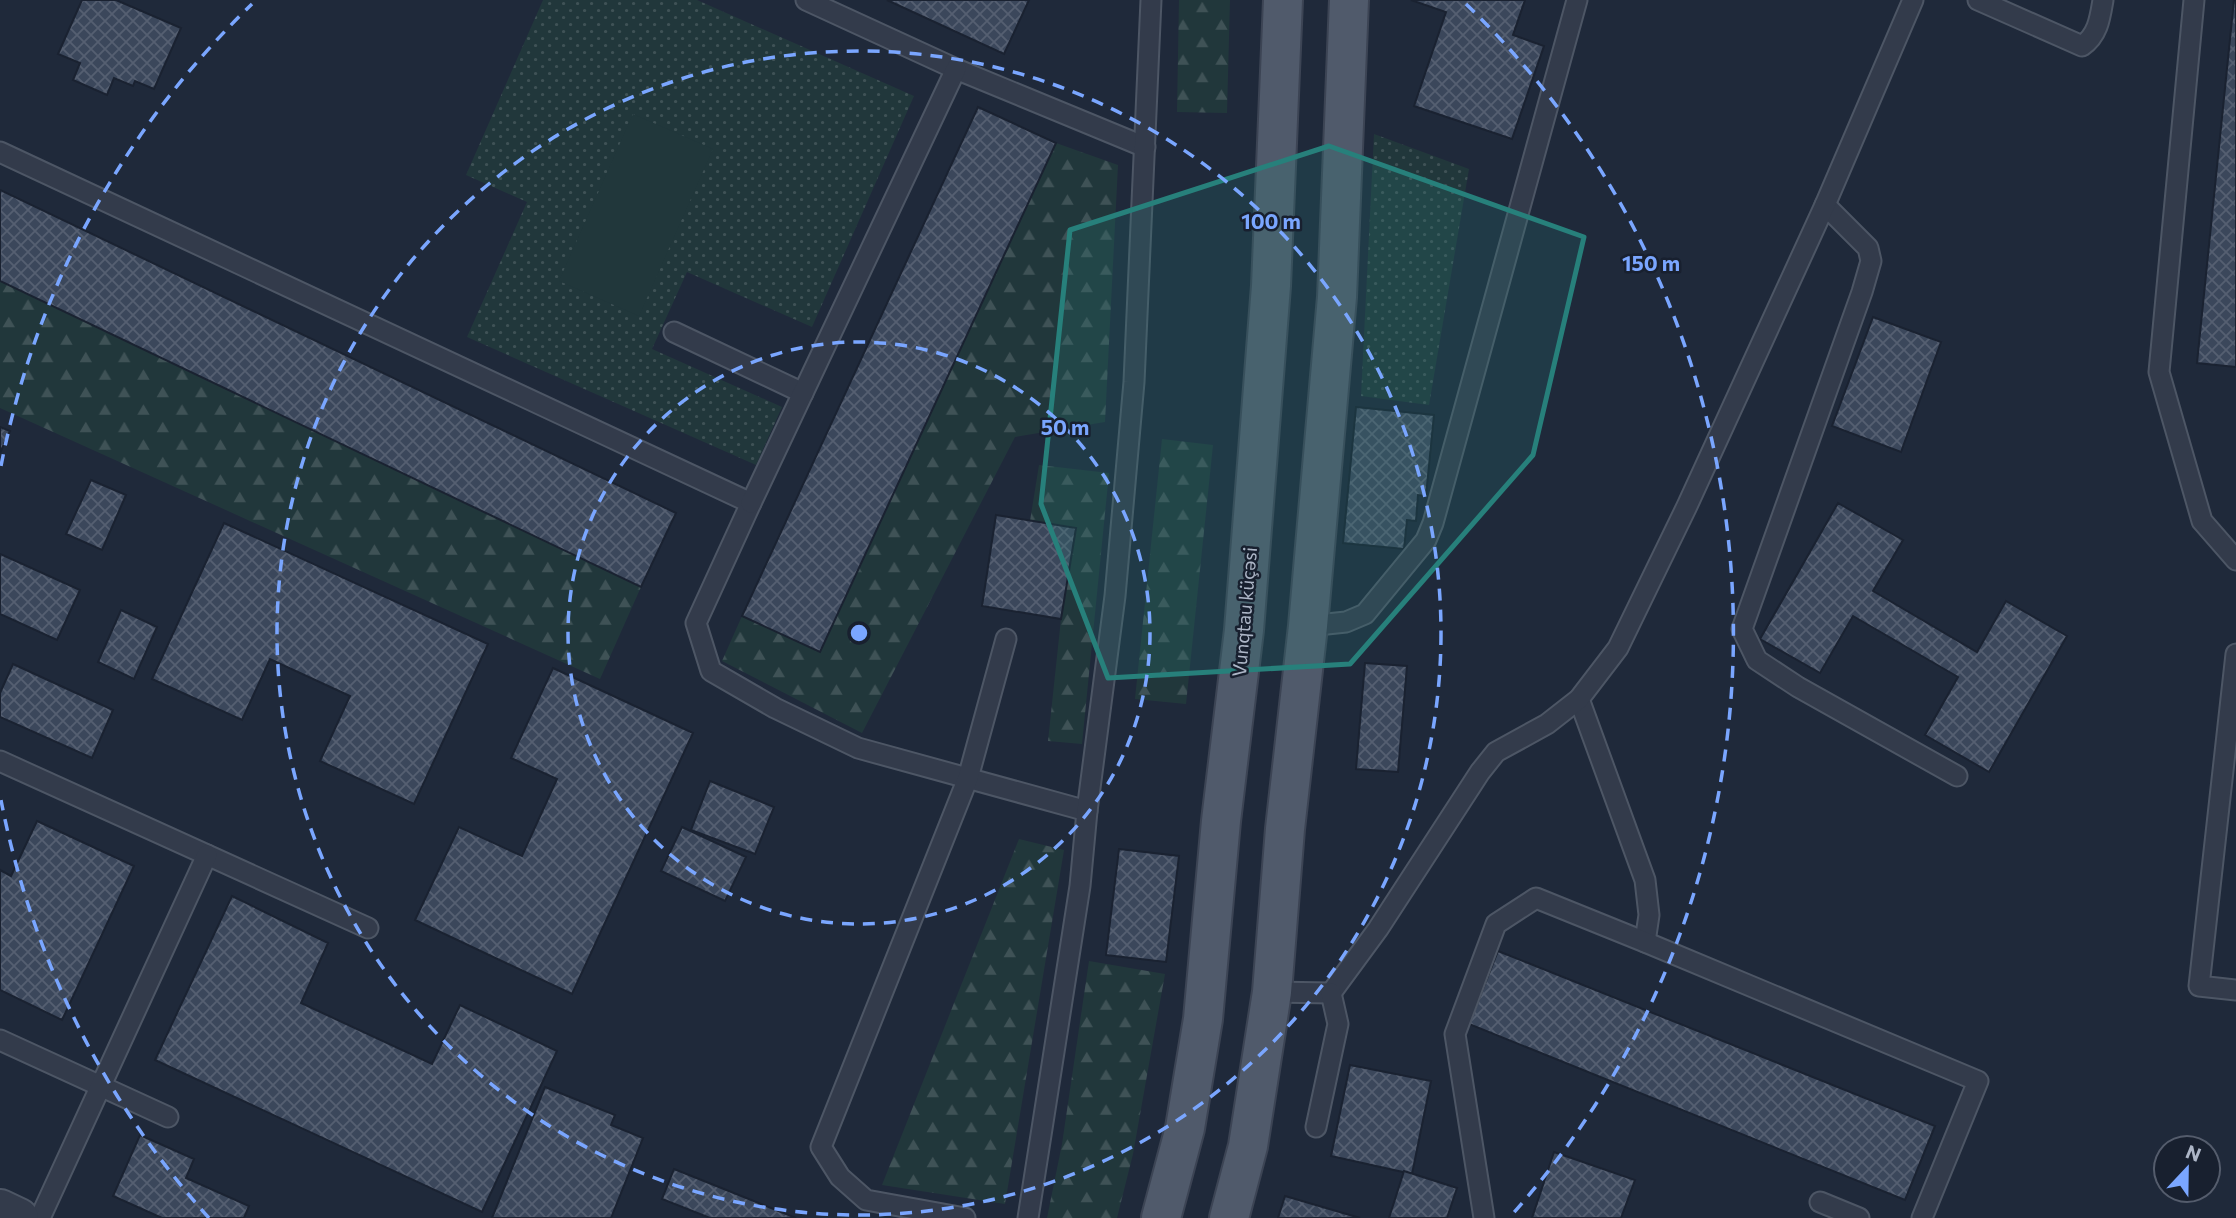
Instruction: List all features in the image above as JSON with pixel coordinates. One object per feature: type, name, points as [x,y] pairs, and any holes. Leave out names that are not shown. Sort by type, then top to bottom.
[{"type":"main road","name":"Vunqtau küçəsi","points":[[1161,1218],[1185,1128],[1203,1018],[1221,821],[1244,630],[1271,286],[1283,0]]},
{"type":"main road","points":[[1229,1218],[1248,1146],[1272,992],[1285,829],[1308,626],[1337,297],[1349,0]]},
{"type":"street","points":[[0,1209],[19,1218]]},
{"type":"lane","points":[[806,0],[956,69],[1145,147]]},
{"type":"lane","points":[[1028,1218],[1080,886],[1115,596],[1134,382],[1151,0]]},
{"type":"lane","points":[[1308,626],[1346,622],[1365,614],[1426,540],[1577,0]]},
{"type":"lane","points":[[1316,1127],[1338,1024],[1331,993],[1378,929],[1480,772],[1496,752],[1548,724],[1579,699],[1618,648],[1825,205],[1913,0]]},
{"type":"lane","points":[[1978,0],[2082,46],[2091,40],[2099,23],[2103,0]]},
{"type":"lane","points":[[2194,0],[2159,372],[2202,521],[2236,560]]},
{"type":"lane","points":[[956,69],[696,623],[711,671],[775,708],[858,748],[1087,811]]},
{"type":"lane","points":[[0,152],[751,503]]},
{"type":"lane","points":[[1825,205],[1868,248],[1871,261],[1858,305],[1742,629],[1757,660],[1798,687],[1957,776]]},
{"type":"lane","points":[[674,332],[803,393]]},
{"type":"lane","points":[[965,1218],[866,1199],[840,1177],[821,1147],[968,778],[1006,639]]},
{"type":"lane","points":[[2236,654],[2199,986],[2236,990]]},
{"type":"lane","points":[[1579,699],[1645,880],[1649,915],[1645,942]]},
{"type":"lane","points":[[0,761],[368,928]]},
{"type":"lane","points":[[40,1218],[207,855]]},
{"type":"lane","points":[[1484,1218],[1455,1034],[1496,924],[1536,898],[1978,1081],[1922,1218]]},
{"type":"lane","points":[[1272,992],[1331,993]]},
{"type":"lane","points":[[0,1040],[168,1117]]},
{"type":"lane","points":[[1820,1202],[1859,1218]]},
{"type":"highlighted area","points":[[1329,146],[1584,237],[1533,455],[1350,664],[1108,678],[1041,504],[1070,230]]},
{"type":"green space","points":[[543,0],[697,0],[914,96],[812,327],[687,272],[652,349],[782,407],[756,465],[467,337],[527,202],[466,175]]},
{"type":"green space","points":[[1179,0],[1230,0],[1227,113],[1177,112]]},
{"type":"green space","points":[[633,114],[713,149],[639,316],[559,281]]},
{"type":"green space","points":[[1374,134],[1469,169],[1429,405],[1361,396]]},
{"type":"green space","points":[[1056,143],[1118,165],[1105,422],[1015,437],[862,733],[722,661],[742,616],[820,652]]},
{"type":"green space","points":[[0,281],[641,587],[600,679],[0,408]]},
{"type":"green space","points":[[1162,439],[1213,445],[1186,704],[1135,699]]},
{"type":"green space","points":[[1039,465],[1109,473],[1082,744],[1048,741],[1061,619],[1076,528],[1030,521]]},
{"type":"green space","points":[[1019,839],[1064,850],[1005,1204],[882,1185]]},
{"type":"green space","points":[[1089,961],[1165,974],[1133,1154],[1117,1218],[1047,1218],[1062,1144]]},
{"type":"building","points":[[82,0],[116,0],[181,28],[154,89],[135,81],[133,86],[114,78],[107,95],[73,80],[80,63],[58,54]]},
{"type":"building","points":[[887,0],[1029,0],[1004,54]]},
{"type":"building","points":[[1411,0],[1525,0],[1513,35],[1544,46],[1512,139],[1414,106],[1446,12]]},
{"type":"building","points":[[2236,0],[2236,367],[2197,363]]},
{"type":"building","points":[[978,107],[1056,143],[820,652],[742,616]]},
{"type":"building","points":[[0,190],[676,513],[641,587],[0,281]]},
{"type":"building","points":[[1873,317],[1941,342],[1901,452],[1832,426]]},
{"type":"building","points":[[1356,407],[1434,415],[1426,496],[1418,495],[1416,521],[1407,520],[1404,549],[1343,543]]},
{"type":"building","points":[[0,427],[10,431],[0,453]]},
{"type":"building","points":[[91,480],[126,495],[102,550],[66,534]]},
{"type":"building","points":[[1838,503],[1903,540],[1873,591],[1977,652],[2006,601],[2067,636],[1989,772],[1925,735],[1958,677],[1853,616],[1820,673],[1760,639]]},
{"type":"building","points":[[996,515],[1076,528],[1061,619],[982,606]]},
{"type":"building","points":[[224,523],[488,644],[414,804],[320,761],[350,696],[270,659],[242,720],[152,679]]},
{"type":"building","points":[[0,554],[80,590],[57,640],[0,614]]},
{"type":"building","points":[[121,610],[157,627],[134,679],[98,662]]},
{"type":"building","points":[[1365,663],[1407,666],[1398,772],[1356,769]]},
{"type":"building","points":[[13,664],[113,710],[92,758],[0,717],[0,693]]},
{"type":"building","points":[[553,668],[693,733],[572,994],[415,920],[459,827],[522,856],[557,779],[511,758]]},
{"type":"building","points":[[710,781],[774,807],[755,854],[691,830]]},
{"type":"building","points":[[37,821],[134,866],[62,1020],[0,990],[0,870],[11,876]]},
{"type":"building","points":[[682,827],[746,857],[725,901],[661,871]]},
{"type":"building","points":[[1119,849],[1179,856],[1166,962],[1106,955]]},
{"type":"building","points":[[232,896],[328,943],[301,1003],[432,1064],[460,1005],[557,1051],[482,1212],[155,1060]]},
{"type":"building","points":[[1498,951],[1935,1126],[1905,1200],[1469,1024]]},
{"type":"building","points":[[1350,1065],[1431,1081],[1412,1174],[1331,1156]]},
{"type":"building","points":[[545,1087],[615,1115],[611,1125],[643,1138],[611,1218],[492,1218]]},
{"type":"building","points":[[140,1135],[194,1159],[186,1178],[249,1206],[244,1218],[162,1218],[113,1196]]},
{"type":"building","points":[[1554,1152],[1635,1180],[1621,1218],[1532,1218]]},
{"type":"building","points":[[674,1169],[796,1218],[710,1218],[662,1199]]},
{"type":"building","points":[[1404,1171],[1457,1188],[1447,1218],[1389,1218]]},
{"type":"building","points":[[1285,1196],[1360,1218],[1278,1218]]}]
